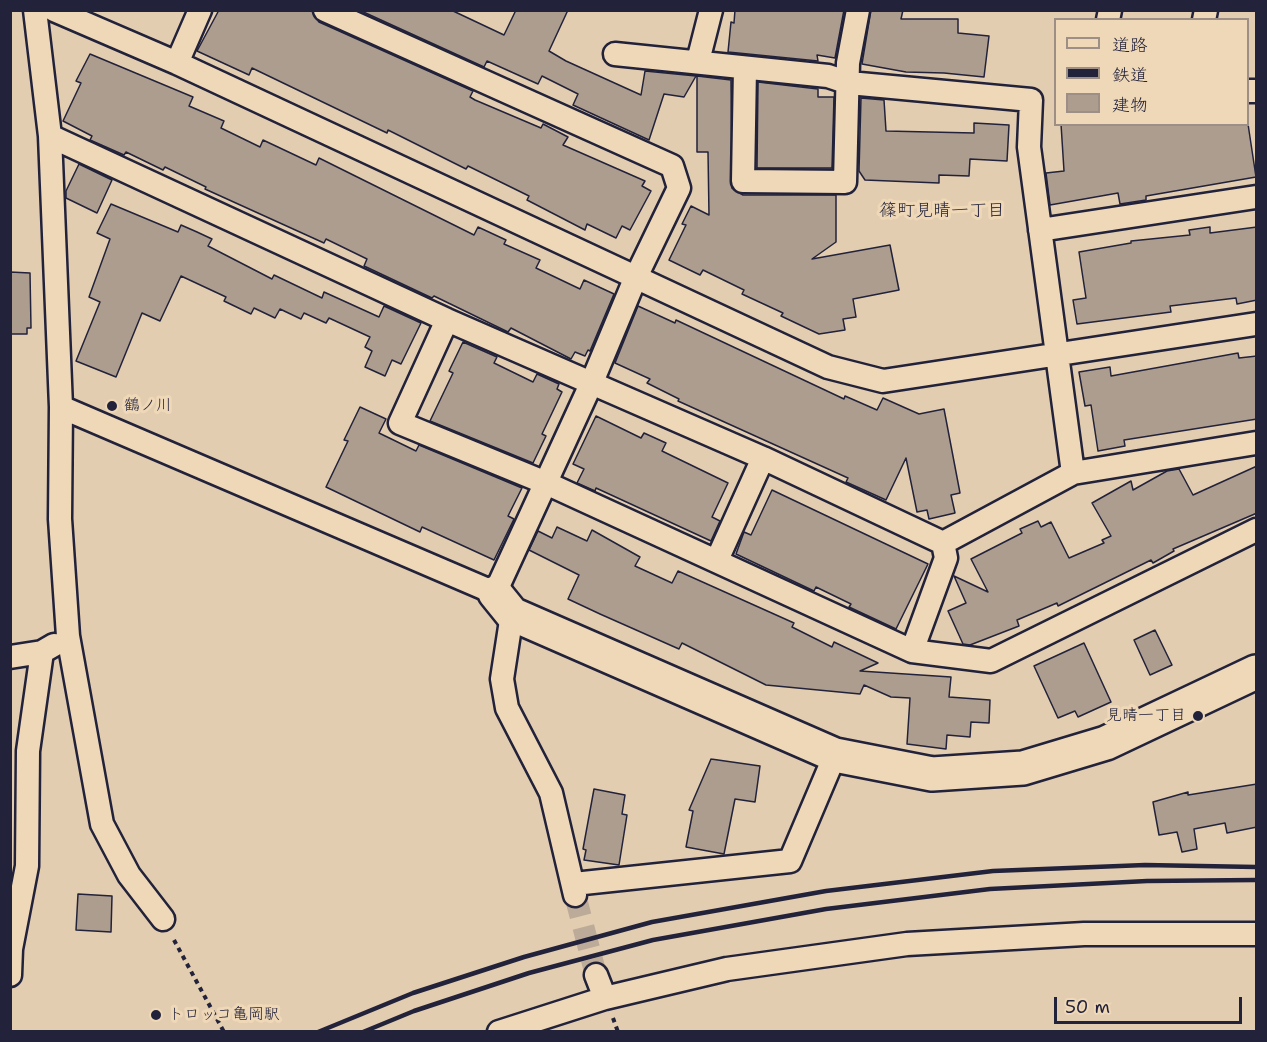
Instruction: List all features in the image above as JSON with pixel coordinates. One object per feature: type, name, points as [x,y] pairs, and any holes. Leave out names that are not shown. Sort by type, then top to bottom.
[{"type":"street","points":[[35,10],[50,136],[61,407],[60,519],[68,636],[102,824],[129,875],[163,919]]},
{"type":"street","points":[[54,10],[177,63],[635,279],[828,367],[883,381],[1257,324]]},
{"type":"street","points":[[177,63],[200,10]]},
{"type":"street","points":[[325,10],[672,166],[679,188],[635,279],[546,483],[504,604],[502,679],[507,708],[551,793],[574,889],[790,861],[835,755]]},
{"type":"street","points":[[698,61],[711,10]]},
{"type":"street","points":[[745,68],[743,180],[845,182],[848,63],[858,10]]},
{"type":"street","points":[[615,54],[828,76],[849,83],[1030,100],[1029,147],[1073,473]]},
{"type":"street","points":[[50,136],[447,320],[763,458],[943,543]]},
{"type":"street","points":[[1040,230],[1257,197]]},
{"type":"street","points":[[447,320],[400,423],[546,483],[912,651],[991,661],[1257,530]]},
{"type":"street","points":[[61,407],[504,604],[835,755],[932,774],[1023,768],[1106,743],[1257,672]]},
{"type":"street","points":[[943,543],[1073,473],[1257,443]]},
{"type":"street","points":[[717,560],[763,458]]},
{"type":"street","points":[[912,651],[946,558],[943,543]]},
{"type":"street","points":[[10,657],[42,652],[68,636]]},
{"type":"street","points":[[10,975],[11,949],[27,866],[28,752],[42,652]]},
{"type":"street","points":[[499,1032],[605,999],[727,969],[907,944],[1084,934],[1257,934]]},
{"type":"street","points":[[596,975],[605,999]]},
{"type":"path","points":[[163,919],[224,1032]]},
{"type":"building","points":[[219,10],[312,10],[319,22],[473,91],[470,97],[475,100],[541,128],[543,124],[568,137],[563,145],[645,181],[642,186],[651,191],[630,230],[622,226],[616,238],[587,224],[585,230],[527,200],[529,196],[468,166],[466,169],[388,130],[387,133],[252,68],[249,75],[197,51]]},
{"type":"building","points":[[359,10],[451,10],[504,35],[516,10],[568,10],[549,51],[566,61],[641,95],[645,71],[696,76],[684,97],[664,94],[649,140],[573,105],[578,94],[542,76],[538,84],[487,61],[484,67]]},
{"type":"building","points":[[735,10],[844,10],[835,58],[817,55],[818,61],[728,52],[731,22],[734,23]]},
{"type":"building","points":[[871,10],[903,10],[901,19],[958,19],[958,33],[989,36],[984,77],[906,72],[862,64]]},
{"type":"building","points":[[90,54],[193,97],[189,106],[224,121],[221,128],[260,147],[263,140],[316,165],[319,158],[474,235],[478,227],[506,240],[504,244],[540,260],[536,268],[580,289],[584,280],[614,294],[590,351],[588,350],[585,356],[575,352],[571,359],[511,328],[508,332],[434,296],[432,298],[364,266],[367,259],[326,239],[324,243],[205,189],[206,187],[165,167],[163,170],[126,152],[124,155],[90,140],[92,136],[63,121],[81,83],[76,81]]},
{"type":"building","points":[[697,76],[731,80],[732,188],[743,195],[836,195],[836,242],[812,259],[890,245],[899,290],[853,299],[856,317],[843,319],[845,330],[819,334],[781,316],[783,313],[742,294],[744,290],[703,270],[700,275],[669,260],[686,225],[682,224],[691,206],[709,215],[708,152],[697,152]]},
{"type":"building","points":[[758,82],[818,89],[818,97],[834,97],[832,168],[757,168]]},
{"type":"building","points":[[861,98],[884,100],[886,131],[974,133],[974,123],[1009,125],[1007,161],[970,159],[969,176],[939,175],[939,183],[865,180],[859,171]]},
{"type":"building","points":[[1061,126],[1248,126],[1256,177],[1146,196],[1146,200],[1120,204],[1118,193],[1050,205],[1046,173],[1064,171]]},
{"type":"building","points":[[79,164],[112,180],[97,213],[66,198],[66,191]]},
{"type":"building","points":[[111,204],[178,232],[181,225],[197,232],[212,239],[208,246],[272,279],[274,275],[322,298],[324,292],[379,317],[384,306],[421,323],[401,364],[392,360],[385,376],[365,367],[372,351],[365,347],[370,337],[329,318],[326,323],[304,313],[301,319],[280,309],[275,318],[254,308],[251,314],[224,301],[226,297],[181,276],[160,321],[142,313],[116,377],[76,361],[100,302],[89,297],[110,239],[97,233]]},
{"type":"building","points":[[1210,227],[1210,233],[1257,227],[1257,300],[1237,304],[1236,298],[1170,306],[1171,312],[1077,324],[1073,300],[1086,298],[1079,252],[1131,243],[1131,241],[1190,235],[1189,230]]},
{"type":"building","points":[[10,272],[30,273],[31,328],[27,328],[27,334],[10,334]]},
{"type":"building","points":[[638,306],[675,323],[676,320],[844,399],[845,396],[877,410],[883,398],[919,414],[944,409],[960,493],[951,495],[955,513],[929,519],[927,510],[917,512],[906,458],[886,500],[846,482],[848,478],[678,401],[679,399],[647,383],[650,379],[615,363]]},
{"type":"building","points":[[463,342],[497,357],[494,363],[533,382],[537,374],[559,384],[557,389],[562,392],[542,434],[546,436],[533,463],[430,421],[453,373],[449,371]]},
{"type":"building","points":[[1238,353],[1239,358],[1257,356],[1257,419],[1124,440],[1125,446],[1098,451],[1091,405],[1085,406],[1079,372],[1110,367],[1111,376]]},
{"type":"building","points":[[360,407],[386,419],[379,433],[416,451],[419,445],[522,488],[508,516],[514,519],[494,560],[422,527],[420,532],[326,487],[348,441],[344,440]]},
{"type":"building","points":[[596,416],[641,438],[644,433],[666,443],[662,451],[728,483],[712,517],[720,521],[711,541],[596,488],[595,491],[577,483],[584,469],[573,464]]},
{"type":"building","points":[[1257,466],[1257,513],[1173,549],[1174,551],[1153,563],[1151,560],[1058,606],[1057,603],[1017,620],[1019,626],[970,645],[963,644],[948,611],[966,603],[954,576],[988,592],[971,559],[1022,533],[1020,529],[1038,521],[1041,527],[1051,522],[1069,558],[1104,543],[1102,540],[1111,536],[1092,503],[1131,481],[1133,490],[1167,471],[1179,469],[1193,495]]},
{"type":"building","points":[[772,490],[928,564],[896,629],[849,607],[851,604],[816,587],[814,591],[736,554],[744,532],[751,535]]},
{"type":"building","points":[[557,527],[587,541],[592,530],[640,557],[635,566],[672,583],[678,571],[794,623],[792,627],[832,647],[834,642],[878,663],[860,671],[951,677],[949,697],[990,700],[989,723],[971,722],[970,737],[947,735],[946,749],[907,744],[910,698],[891,697],[864,685],[860,694],[766,685],[682,643],[679,649],[600,614],[568,599],[579,575],[529,550],[538,531],[552,538]]},
{"type":"building","points":[[1155,630],[1172,665],[1150,675],[1134,640]]},
{"type":"building","points":[[1084,643],[1111,702],[1078,717],[1075,711],[1058,718],[1034,666]]},
{"type":"building","points":[[711,759],[760,766],[755,802],[735,799],[724,854],[686,847],[693,811],[689,810]]},
{"type":"building","points":[[1257,784],[1257,827],[1227,833],[1225,823],[1194,829],[1197,849],[1182,852],[1177,832],[1159,835],[1153,802],[1188,792],[1188,795]]},
{"type":"building","points":[[594,789],[625,795],[622,814],[627,815],[619,865],[584,860],[586,850],[583,849]]},
{"type":"building","points":[[78,894],[112,896],[111,932],[76,930]]},
{"type":"tunnel","points":[[575,895],[596,975]]},
{"type":"railway","points":[[318,1032],[413,993],[524,957],[652,922],[826,891],[993,871],[1145,865],[1256,867]]},
{"type":"railway","points":[[363,1032],[414,1011],[529,973],[653,940],[826,909],[990,889],[1147,881],[1256,880]]},
{"type":"place","name":"鶴ノ川","points":[[112,406]]},
{"type":"place","name":"見晴一丁目","points":[[1198,716]]},
{"type":"place","name":"トロッコ亀岡駅","points":[[156,1015]]},
{"type":"district","name":"篠町見晴一丁目","points":[[942,211]]}]
